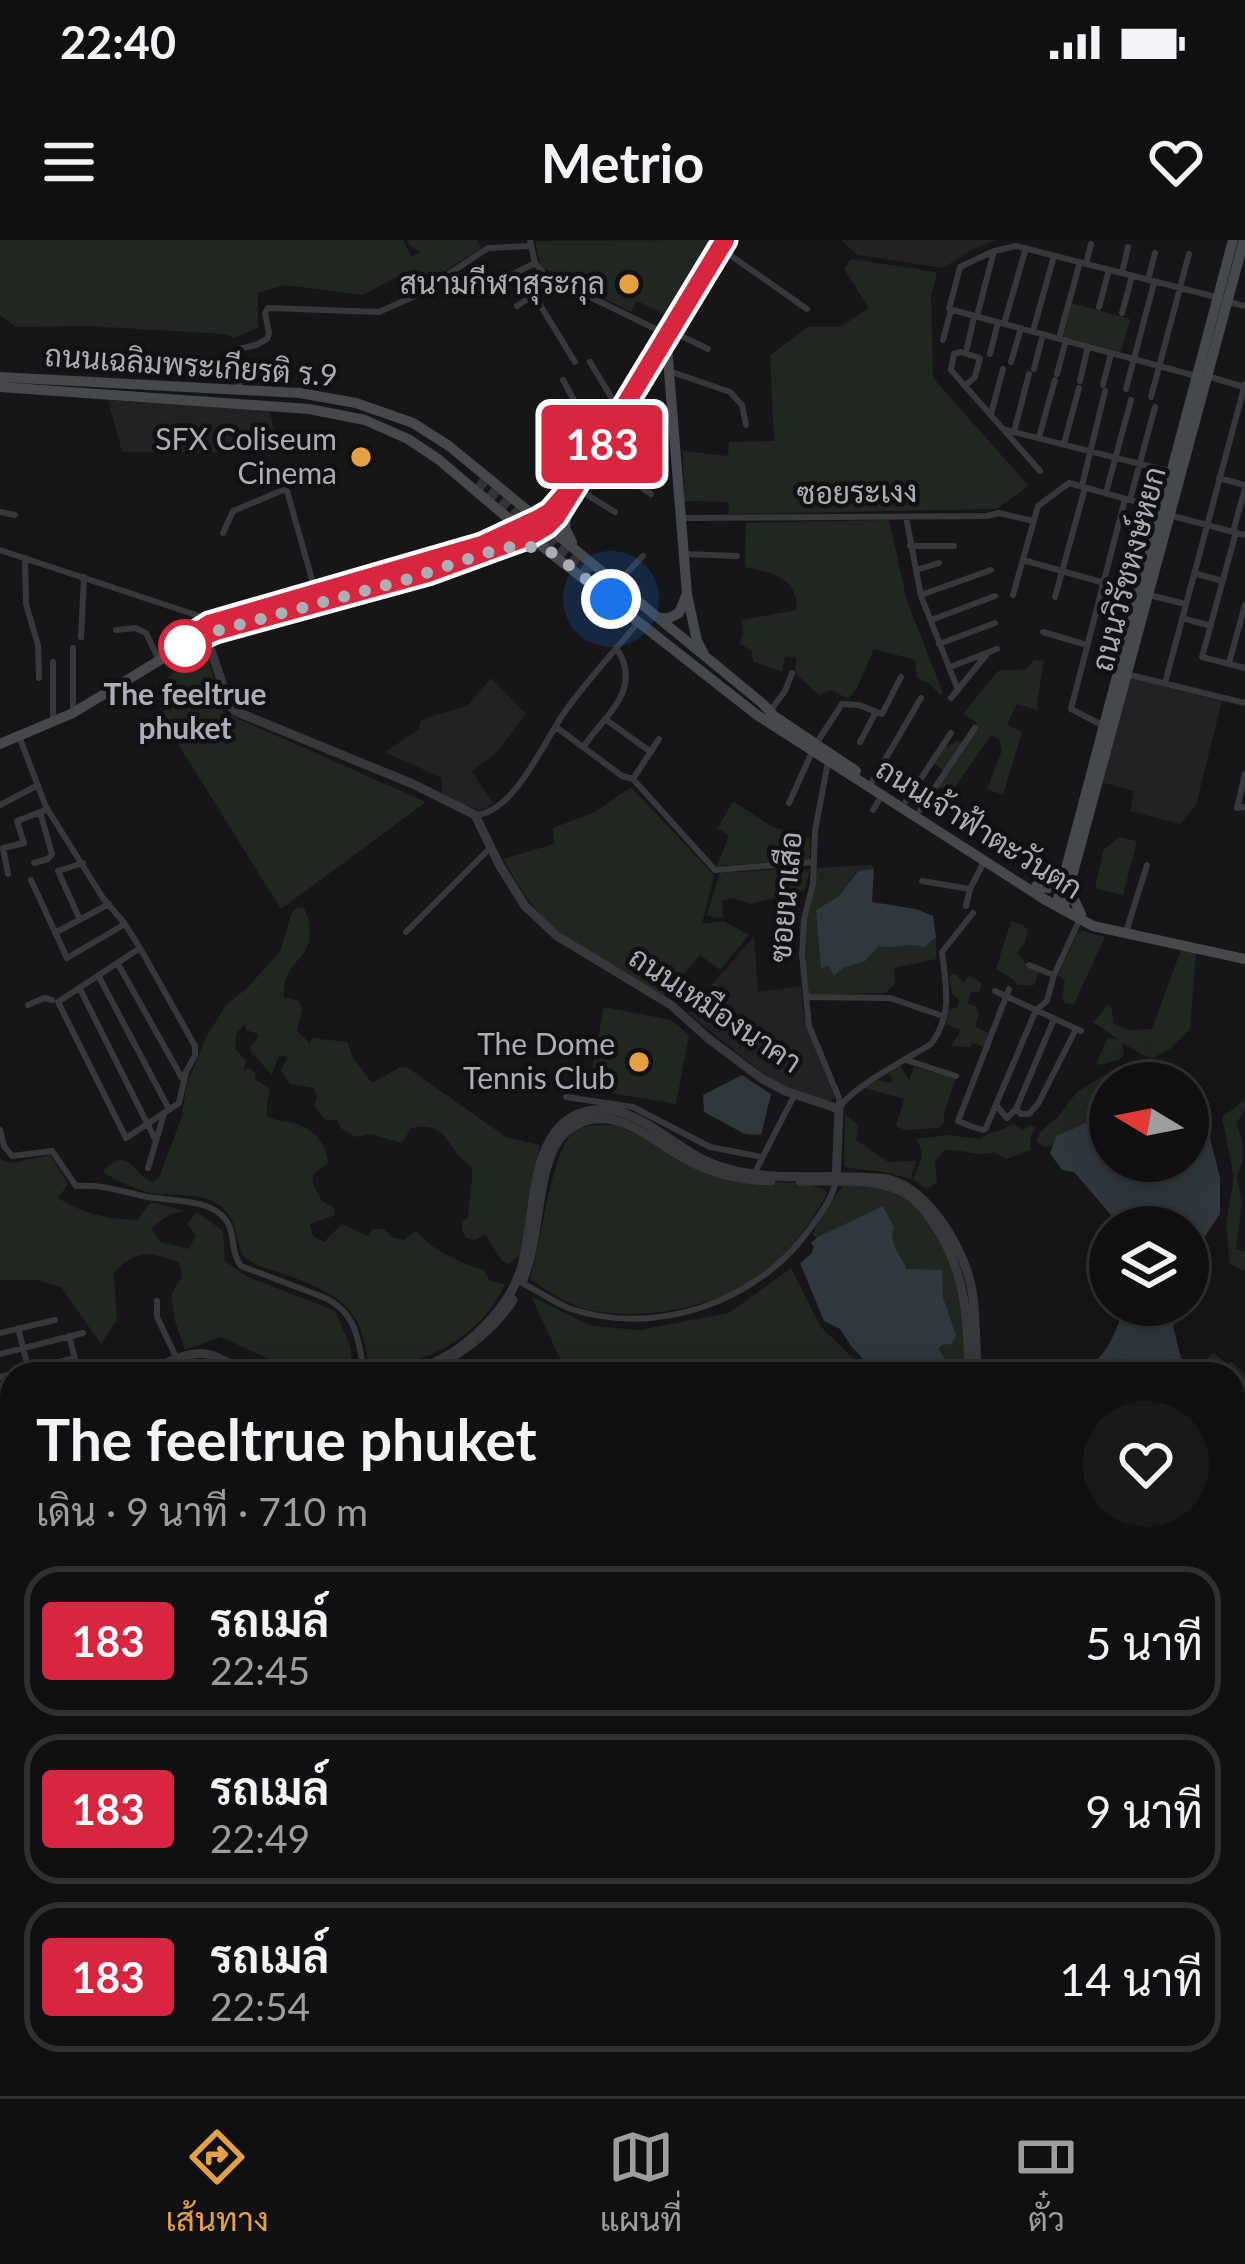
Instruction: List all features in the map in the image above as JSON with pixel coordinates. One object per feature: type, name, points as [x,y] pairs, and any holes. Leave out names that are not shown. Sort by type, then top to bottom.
[{"type":"main road","name":"ถนนวิรัชหงษ์หยก","points":[[1094,784],[1105,726],[1166,512],[1233,240]]},
{"type":"main road","name":"ถนนวิรัชหงษ์หยก","points":[[1221,299],[1244,240]]},
{"type":"main road","points":[[210,630],[405,580],[543,523],[569,495],[599,449],[723,244]]},
{"type":"main road","points":[[667,332],[687,593],[699,647],[709,659]]},
{"type":"main road","points":[[647,366],[659,363],[669,370]]},
{"type":"main road","name":"ถนนเฉลิมพระเกียรติ ร.9","points":[[0,376],[232,394]]},
{"type":"main road","name":"ถนนเฉลิมพระเกียรติ ร.9","points":[[0,387],[232,394]]},
{"type":"main road","points":[[232,394],[235,399],[325,404],[406,431],[482,486],[522,506],[709,659],[772,717]]},
{"type":"main road","name":"ถนนวิรัชหงษ์หยก","points":[[1166,512],[1180,454]]},
{"type":"main road","points":[[482,486],[525,532],[757,715],[772,717]]},
{"type":"main road","points":[[482,486],[501,524],[492,547]]},
{"type":"main road","points":[[522,506],[545,507],[569,495]]},
{"type":"main road","points":[[569,495],[565,528],[582,553]]},
{"type":"main road","points":[[0,744],[73,713],[210,630],[316,594],[492,547],[528,546],[555,554]]},
{"type":"main road","points":[[576,572],[574,559],[582,553]]},
{"type":"main road","points":[[594,575],[772,717]]},
{"type":"main road","points":[[660,618],[680,613],[687,593]]},
{"type":"main road","name":"ถนนวิรัชหงษ์หยก","points":[[1060,905],[1126,674],[1132,636]]},
{"type":"main road","name":"ถนนเจ้าฟ้าตะวันตก","points":[[772,717],[1060,905]]},
{"type":"main road","name":"ถนนเจ้าฟ้าตะวันตก","points":[[814,748],[828,762],[985,860],[1106,930],[1245,956]]},
{"type":"main road","points":[[1036,886],[1067,884],[1080,917]]},
{"type":"main road","name":"ถนนเจ้าฟ้าตะวันตก","points":[[1080,917],[1245,956]]},
{"type":"street","points":[[232,394],[239,349],[268,336],[268,308],[379,312],[416,296],[488,248],[531,243],[535,263],[545,275],[708,349]]},
{"type":"street","points":[[723,244],[807,309]]},
{"type":"street","points":[[1039,437],[1091,244]]},
{"type":"street","points":[[943,340],[960,268],[994,250],[1016,246],[1245,306]]},
{"type":"street","points":[[1122,273],[1128,247]]},
{"type":"street","points":[[990,354],[1026,248]]},
{"type":"street","points":[[967,348],[994,250]]},
{"type":"street","points":[[1126,389],[1155,254]]},
{"type":"street","points":[[1150,397],[1190,254]]},
{"type":"street","points":[[1033,332],[1054,256]]},
{"type":"street","points":[[507,277],[535,263]]},
{"type":"street","points":[[1099,308],[1109,270]]},
{"type":"street","points":[[1122,313],[1132,276]]},
{"type":"street","points":[[517,306],[555,280]]},
{"type":"street","points":[[534,295],[575,362]]},
{"type":"street","points":[[951,310],[1245,385],[1165,683]]},
{"type":"street","points":[[1011,362],[1021,328]]},
{"type":"street","points":[[1010,431],[1043,334]]},
{"type":"street","points":[[1064,444],[1088,346]]},
{"type":"street","points":[[966,386],[975,377],[980,358],[961,352],[954,354],[951,370],[991,414],[1010,431],[1040,471]]},
{"type":"street","points":[[1055,597],[1111,352]]},
{"type":"street","points":[[590,362],[620,412]]},
{"type":"street","points":[[991,414],[1003,369]]},
{"type":"street","points":[[669,370],[730,392],[742,405],[746,425]]},
{"type":"street","points":[[563,380],[599,449],[651,494]]},
{"type":"street","points":[[1107,489],[1131,400]]},
{"type":"street","points":[[1105,726],[1071,710],[1102,583],[1156,406]]},
{"type":"street","points":[[1010,431],[1172,472]]},
{"type":"street","points":[[1232,431],[1245,435]]},
{"type":"street","points":[[1220,478],[1245,486],[1238,533],[1202,657],[1245,668]]},
{"type":"street","points":[[1013,595],[1038,506],[1070,483],[1238,533]]},
{"type":"street","points":[[223,533],[233,511],[287,491],[316,594]]},
{"type":"street","points":[[569,495],[615,512]]},
{"type":"street","points":[[0,512],[15,514]]},
{"type":"street","name":"ซอยระเงง","points":[[681,518],[999,513],[1033,521]]},
{"type":"street","points":[[906,517],[921,596],[958,689]]},
{"type":"street","points":[[910,546],[954,546]]},
{"type":"street","points":[[0,550],[199,616],[210,630],[235,711],[475,815],[486,814],[518,788],[563,713],[639,621]]},
{"type":"street","points":[[685,554],[737,556]]},
{"type":"street","points":[[617,583],[643,556]]},
{"type":"street","points":[[25,557],[26,604],[38,645],[39,679]]},
{"type":"street","points":[[1023,560],[1186,604]]},
{"type":"street","points":[[916,570],[939,562]]},
{"type":"street","points":[[921,596],[991,570]]},
{"type":"street","points":[[1194,573],[1222,581]]},
{"type":"street","points":[[81,637],[84,577]]},
{"type":"street","points":[[930,620],[995,596]]},
{"type":"street","points":[[1229,663],[1245,605]]},
{"type":"street","points":[[1182,618],[1210,626]]},
{"type":"street","points":[[939,644],[995,623]]},
{"type":"street","points":[[116,629],[146,633],[159,660]]},
{"type":"street","points":[[1043,632],[1088,645]]},
{"type":"street","points":[[73,713],[74,648]]},
{"type":"street","points":[[584,746],[623,694],[628,675],[617,649]]},
{"type":"street","points":[[948,668],[997,649]]},
{"type":"street","points":[[951,698],[987,654]]},
{"type":"street","points":[[52,662],[53,722]]},
{"type":"street","points":[[772,717],[792,674]]},
{"type":"street","points":[[1126,674],[1245,704]]},
{"type":"street","points":[[789,803],[814,748],[842,704],[859,705],[881,715],[901,677]]},
{"type":"street","points":[[872,782],[921,698]]},
{"type":"street","points":[[860,742],[876,712]]},
{"type":"street","points":[[604,718],[651,752]]},
{"type":"street","points":[[556,728],[632,779],[716,870],[814,862]]},
{"type":"street","points":[[920,810],[976,728]]},
{"type":"street","points":[[906,801],[952,733]]},
{"type":"street","points":[[19,736],[38,784],[52,854],[34,863]]},
{"type":"street","points":[[632,779],[659,739]]},
{"type":"street","name":"ซอยนาเสือ","points":[[828,762],[815,831],[802,954],[809,1026],[839,1098],[837,1179]]},
{"type":"street","points":[[1241,807],[1245,774]]},
{"type":"street","points":[[0,805],[38,784]]},
{"type":"street","points":[[873,810],[882,795]]},
{"type":"street","points":[[44,811],[125,923],[140,948],[195,1046],[180,1100],[127,1138],[58,1002],[140,948]]},
{"type":"street","points":[[8,874],[3,848],[24,843],[16,821],[44,811]]},
{"type":"street","name":"ถนนเหมืองนาคา","points":[[475,815],[525,906],[557,936],[671,1005],[761,1078],[839,1109]]},
{"type":"street","points":[[406,932],[490,848]]},
{"type":"street","points":[[966,906],[985,860]]},
{"type":"street","points":[[80,920],[58,871],[83,863]]},
{"type":"street","points":[[1127,929],[1147,865]]},
{"type":"street","points":[[31,880],[67,958],[125,923]]},
{"type":"street","points":[[922,881],[970,889]]},
{"type":"street","points":[[56,933],[109,904]]},
{"type":"street","points":[[839,1109],[849,1093],[931,1044],[939,1033],[949,1003],[942,952],[974,913]]},
{"type":"street","points":[[1008,993],[958,1121],[985,1130],[1036,1010],[1047,1001],[1080,917]]},
{"type":"street","points":[[118,963],[184,1081]]},
{"type":"street","points":[[1029,964],[1054,976]]},
{"type":"street","points":[[99,977],[167,1111]]},
{"type":"street","points":[[80,988],[155,1139]]},
{"type":"street","points":[[995,991],[1008,993],[1078,1030],[1038,1104],[1029,1114],[1016,1109]]},
{"type":"street","points":[[805,997],[890,998],[943,1016]]},
{"type":"street","points":[[28,1004],[52,1000]]},
{"type":"street","points":[[996,1105],[1007,1118],[1016,1109],[1054,1019]]},
{"type":"street","points":[[906,1060],[956,1076]]},
{"type":"street","points":[[754,1174],[795,1094]]},
{"type":"street","points":[[566,1097],[633,1108],[710,1147],[763,1157]]},
{"type":"street","points":[[148,1168],[167,1111]]},
{"type":"street","points":[[442,1362],[464,1351],[508,1308],[522,1283],[531,1261],[545,1145],[575,1115],[620,1112],[722,1168],[837,1179]]},
{"type":"street","points":[[434,1362],[463,1343],[506,1302],[520,1273],[544,1166],[566,1131],[602,1118],[637,1128],[690,1162],[724,1175],[747,1180],[863,1179],[902,1191],[944,1238],[963,1284],[972,1362]]},
{"type":"street","points":[[0,1130],[12,1156],[52,1151],[76,1186],[102,1185],[147,1197],[183,1200],[218,1213],[230,1227],[233,1256],[241,1266],[335,1302],[347,1314],[358,1334],[362,1362]]},
{"type":"street","points":[[522,1283],[570,1308],[611,1316],[663,1315],[713,1304],[758,1281],[795,1250],[826,1206],[837,1179]]},
{"type":"street","points":[[157,1301],[158,1317],[177,1360]]},
{"type":"street","points":[[0,1333],[55,1320]]},
{"type":"street","points":[[18,1328],[26,1362]]},
{"type":"street","points":[[0,1354],[83,1333]]},
{"type":"street","points":[[62,1362],[75,1358],[69,1336]]},
{"type":"street","points":[[172,1362],[203,1353],[225,1362]]},
{"type":"shaded area","points":[[0,240],[403,240],[411,257],[421,252],[407,240],[477,240],[481,248],[409,294],[397,277],[363,295],[285,285],[258,293],[258,328],[234,338],[89,326],[16,327],[0,315]]},
{"type":"shaded area","name":"สนามกีฬาสุระกุล","points":[[709,240],[664,314],[637,301],[631,312],[541,267],[535,241]]},
{"type":"shaded area","points":[[841,240],[998,240],[943,268],[857,255]]},
{"type":"shaded area","points":[[851,259],[937,272],[931,296],[933,378],[1029,486],[996,509],[729,514],[728,502],[684,501],[683,451],[728,456],[729,442],[774,441],[770,355],[808,327],[840,327],[869,308],[844,269]]},
{"type":"shaded area","points":[[1071,303],[1130,319],[1121,352],[1062,336]]},
{"type":"shaded area","points":[[108,400],[269,411],[280,453],[122,452]]},
{"type":"shaded area","points":[[889,520],[907,601],[943,693],[917,678],[915,660],[874,649],[848,699],[832,690],[819,695],[795,673],[796,658],[785,656],[782,672],[753,661],[752,651],[739,643],[742,620],[797,610],[788,583],[745,567],[746,523]]},
{"type":"shaded area","points":[[206,651],[223,712],[426,802],[281,909],[160,715],[178,697],[168,677]]},
{"type":"shaded area","points":[[1034,660],[1044,661],[1038,710],[1017,704],[1007,725],[1022,732],[1003,795],[987,789],[1002,750],[999,739],[991,735],[951,793],[939,787],[944,771],[934,763],[945,746],[956,740],[965,743],[977,723],[963,714],[998,671],[1026,669]]},
{"type":"shaded area","points":[[1127,677],[1222,701],[1196,805],[1180,824],[1130,811],[1134,791],[1100,782]]},
{"type":"shaded area","points":[[491,678],[526,714],[498,751],[472,771],[493,803],[482,811],[442,797],[442,778],[385,752],[419,729],[421,720],[468,705]]},
{"type":"shaded area","points":[[631,787],[714,875],[702,924],[724,921],[749,935],[720,970],[700,955],[664,996],[563,935],[530,902],[503,859],[554,844],[553,828],[595,812]]},
{"type":"shaded area","points":[[733,801],[771,826],[810,839],[810,860],[717,866],[729,836],[718,828]]},
{"type":"shaded area","points":[[1119,837],[1137,841],[1123,895],[1095,888],[1104,849]]},
{"type":"shaded area","points":[[872,865],[874,869],[857,871],[838,897],[830,966],[857,963],[879,946],[924,948],[936,937],[936,959],[894,968],[895,984],[885,993],[809,995],[805,934],[817,868]]},
{"type":"shaded area","points":[[874,869],[872,902],[933,916],[936,937],[924,948],[879,946],[865,961],[834,976],[829,966],[821,968],[816,910],[838,897],[858,871]]},
{"type":"shaded area","points":[[810,870],[804,891],[751,904],[732,898],[722,901],[723,917],[707,915],[720,873]]},
{"type":"shaded area","points":[[305,909],[309,927],[306,949],[285,983],[284,997],[299,1001],[302,1009],[297,1031],[310,1043],[312,1038],[347,1042],[372,1083],[400,1067],[408,1068],[506,1137],[540,1145],[521,1254],[509,1264],[485,1234],[475,1240],[462,1231],[462,1222],[469,1216],[472,1171],[439,1131],[411,1128],[402,1143],[371,1134],[356,1137],[337,1120],[325,1120],[314,1105],[314,1088],[290,1084],[281,1070],[285,1055],[278,1057],[272,1075],[250,1051],[258,1034],[246,1030],[245,1024],[236,1034],[235,1049],[246,1061],[244,1070],[255,1072],[256,1080],[270,1089],[267,1116],[304,1127],[326,1151],[328,1163],[314,1174],[312,1182],[335,1215],[310,1224],[313,1236],[324,1242],[342,1224],[368,1236],[372,1229],[384,1229],[404,1240],[416,1231],[438,1250],[483,1270],[490,1281],[505,1284],[495,1303],[466,1334],[410,1362],[368,1362],[362,1334],[348,1308],[308,1283],[245,1258],[231,1219],[213,1201],[143,1191],[103,1172],[124,1161],[152,1182],[159,1178],[182,1116],[187,1083],[207,1036],[226,1005],[280,952],[292,912]]},
{"type":"shaded area","points":[[1011,921],[1028,931],[1017,953],[1039,972],[1034,985],[1017,985],[996,969]]},
{"type":"shaded area","points":[[1082,931],[1105,937],[1074,1004],[1065,1003],[1065,980],[1058,975]]},
{"type":"shaded area","points":[[754,936],[758,992],[801,986],[803,1012],[835,1098],[828,1102],[786,1088],[688,1013]]},
{"type":"shaded area","points":[[1181,950],[1196,953],[1190,1029],[1170,1049],[1151,1059],[1122,1043],[1124,1054],[1119,1060],[1096,1062],[1108,1038],[1119,1040],[1093,1022],[1108,1005],[1113,1023],[1128,1030],[1152,1029]]},
{"type":"shaded area","points":[[952,974],[963,983],[969,976],[982,983],[979,992],[971,992],[967,1004],[976,1006],[979,1013],[975,1026],[990,1034],[986,1047],[973,1043],[951,1046],[961,1030],[945,1024],[949,1009],[957,1008],[959,999],[952,994]]},
{"type":"shaded area","name":"The Dome Tennis Club","points":[[604,1007],[671,1020],[689,1035],[676,1104],[588,1089]]},
{"type":"shaded area","points":[[900,1065],[909,1080],[914,1067],[956,1078],[939,1128],[896,1126],[904,1099],[865,1088],[878,1080],[891,1083],[888,1074]]},
{"type":"shaded area","points":[[742,1075],[771,1094],[761,1135],[745,1134],[704,1112],[703,1095]]},
{"type":"shaded area","points":[[1089,1084],[1089,1120],[1057,1135],[1053,1145],[1036,1142],[1041,1131]]},
{"type":"shaded area","points":[[1245,1100],[1236,1124],[1243,1150],[1237,1176],[1242,1202],[1236,1249],[1245,1251],[1245,1272],[1230,1264],[1226,1225],[1234,1177],[1222,1117]]},
{"type":"shaded area","points":[[845,1114],[858,1125],[856,1140],[888,1162],[916,1161],[911,1179],[844,1165]]},
{"type":"shaded area","points":[[1089,1120],[1089,1182],[1209,1182],[1209,1134],[1220,1178],[1220,1214],[1209,1230],[1209,1206],[1103,1206],[1074,1172],[1062,1170],[1050,1153],[1057,1135]]},
{"type":"shaded area","points":[[1013,1124],[1023,1130],[1035,1127],[1031,1150],[1006,1159],[994,1152],[945,1150],[935,1161],[937,1182],[927,1189],[913,1180],[922,1157],[917,1139],[947,1135],[980,1139]]},
{"type":"shaded area","points":[[615,1125],[726,1179],[797,1183],[827,1192],[788,1251],[741,1288],[696,1305],[647,1313],[579,1307],[530,1279],[553,1176],[567,1140],[580,1128]]},
{"type":"shaded area","points":[[50,1155],[68,1184],[58,1198],[106,1217],[137,1220],[151,1202],[185,1211],[151,1228],[160,1242],[189,1249],[196,1235],[187,1224],[197,1212],[223,1231],[225,1261],[246,1276],[335,1311],[352,1362],[276,1362],[221,1337],[185,1350],[171,1295],[182,1276],[179,1262],[144,1254],[114,1273],[117,1320],[101,1344],[61,1287],[36,1280],[0,1280],[0,1159],[11,1163]]},
{"type":"shaded area","points":[[844,1185],[880,1188],[897,1192],[926,1221],[948,1259],[959,1294],[965,1362],[934,1362],[942,1344],[956,1335],[941,1280],[908,1269],[894,1247],[883,1207],[817,1238],[812,1234]]},
{"type":"shaded area","points":[[883,1206],[907,1269],[942,1270],[943,1297],[956,1335],[952,1344],[939,1349],[946,1361],[866,1362],[840,1329],[824,1321],[800,1263],[811,1254],[811,1243]]},
{"type":"shaded area","points":[[791,1268],[820,1326],[857,1362],[561,1362],[531,1296],[591,1326],[640,1330],[729,1313]]},
{"type":"shaded area","points":[[1117,1326],[1173,1326],[1182,1362],[1093,1362],[1104,1352]]},
{"type":"shaded area","points":[[1213,1353],[1225,1362],[1204,1362]]},
{"type":"tunnel","points":[[477,482],[593,577]]},
{"type":"bus line","name":"183","points":[[595,455],[556,517],[530,536],[428,573],[216,631],[182,646],[209,624],[482,545],[550,512],[599,448],[725,240]]},
{"type":"place","name":"สนามกีฬาสุระกุล","points":[[629,284]]},
{"type":"place","name":"SFX Coliseum Cinema","points":[[361,457]]},
{"type":"place","name":"The feeltrue phuket","points":[[185,646]]},
{"type":"place","name":"The Dome Tennis Club","points":[[639,1062]]},
{"type":"route","points":[[185,646],[216,631],[518,546],[555,554],[611,599]]}]
